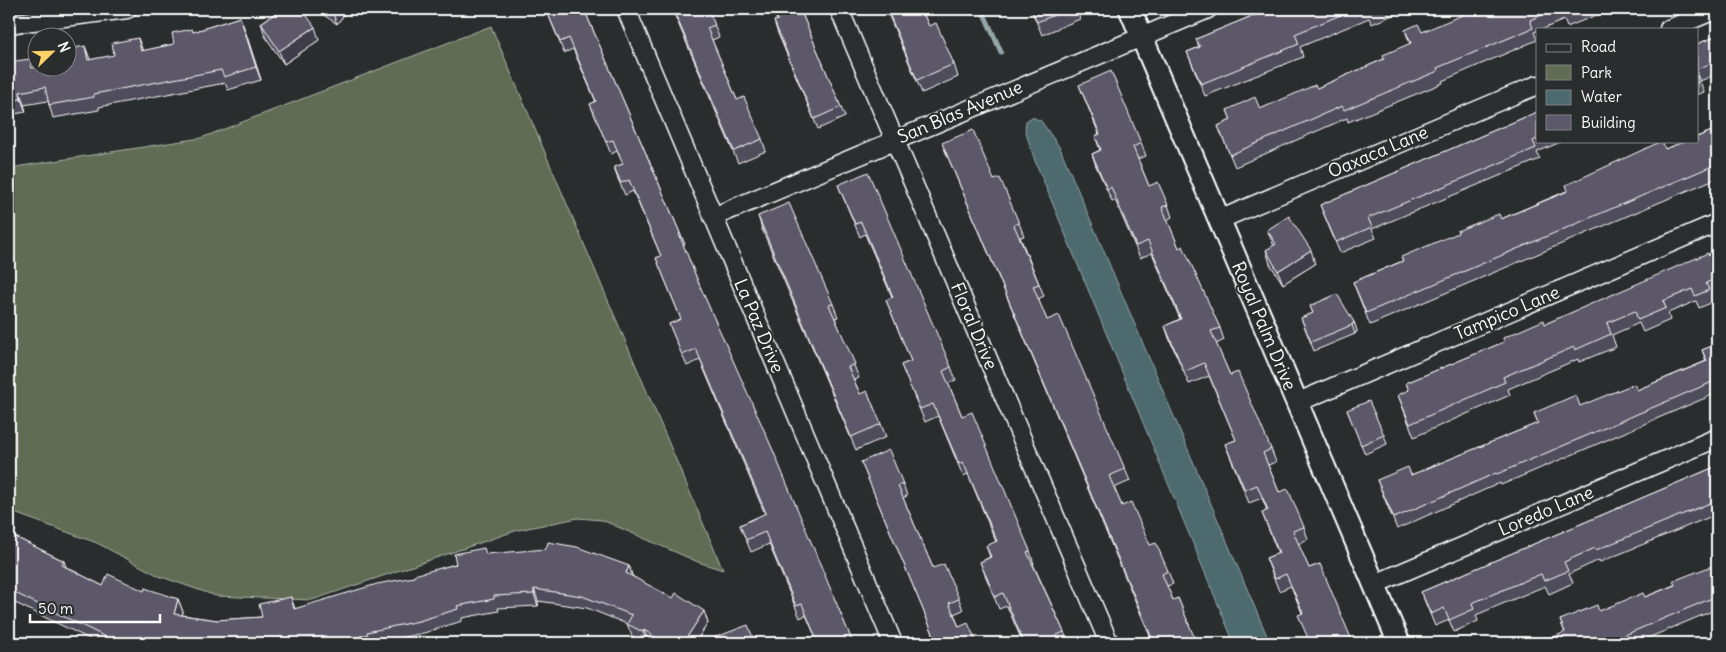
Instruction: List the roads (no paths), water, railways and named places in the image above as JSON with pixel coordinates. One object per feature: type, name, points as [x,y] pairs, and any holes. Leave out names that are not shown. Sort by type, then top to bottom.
[{"type":"street","points":[[9,24],[127,9]]},
{"type":"street","name":"La Paz Drive","points":[[626,9],[893,643]]},
{"type":"street","name":"Floral Drive","points":[[839,9],[1110,643]]},
{"type":"street","name":"Royal Palm Drive","points":[[1130,9],[1399,643]]},
{"type":"street","name":"San Blas Avenue","points":[[713,217],[1208,9]]},
{"type":"street","points":[[1671,28],[1716,9]]},
{"type":"street","name":"Oaxaca Lane","points":[[1219,220],[1536,85]]},
{"type":"street","name":"Tampico Lane","points":[[1296,403],[1717,223]]},
{"type":"street","name":"Loredo Lane","points":[[1375,584],[1717,438]]},
{"type":"water","points":[[1032,117],[1041,121],[1060,148],[1270,643],[1234,643],[1035,161],[1025,130],[1026,121]]},
{"type":"waterway","points":[[982,9],[1001,52]]}]
